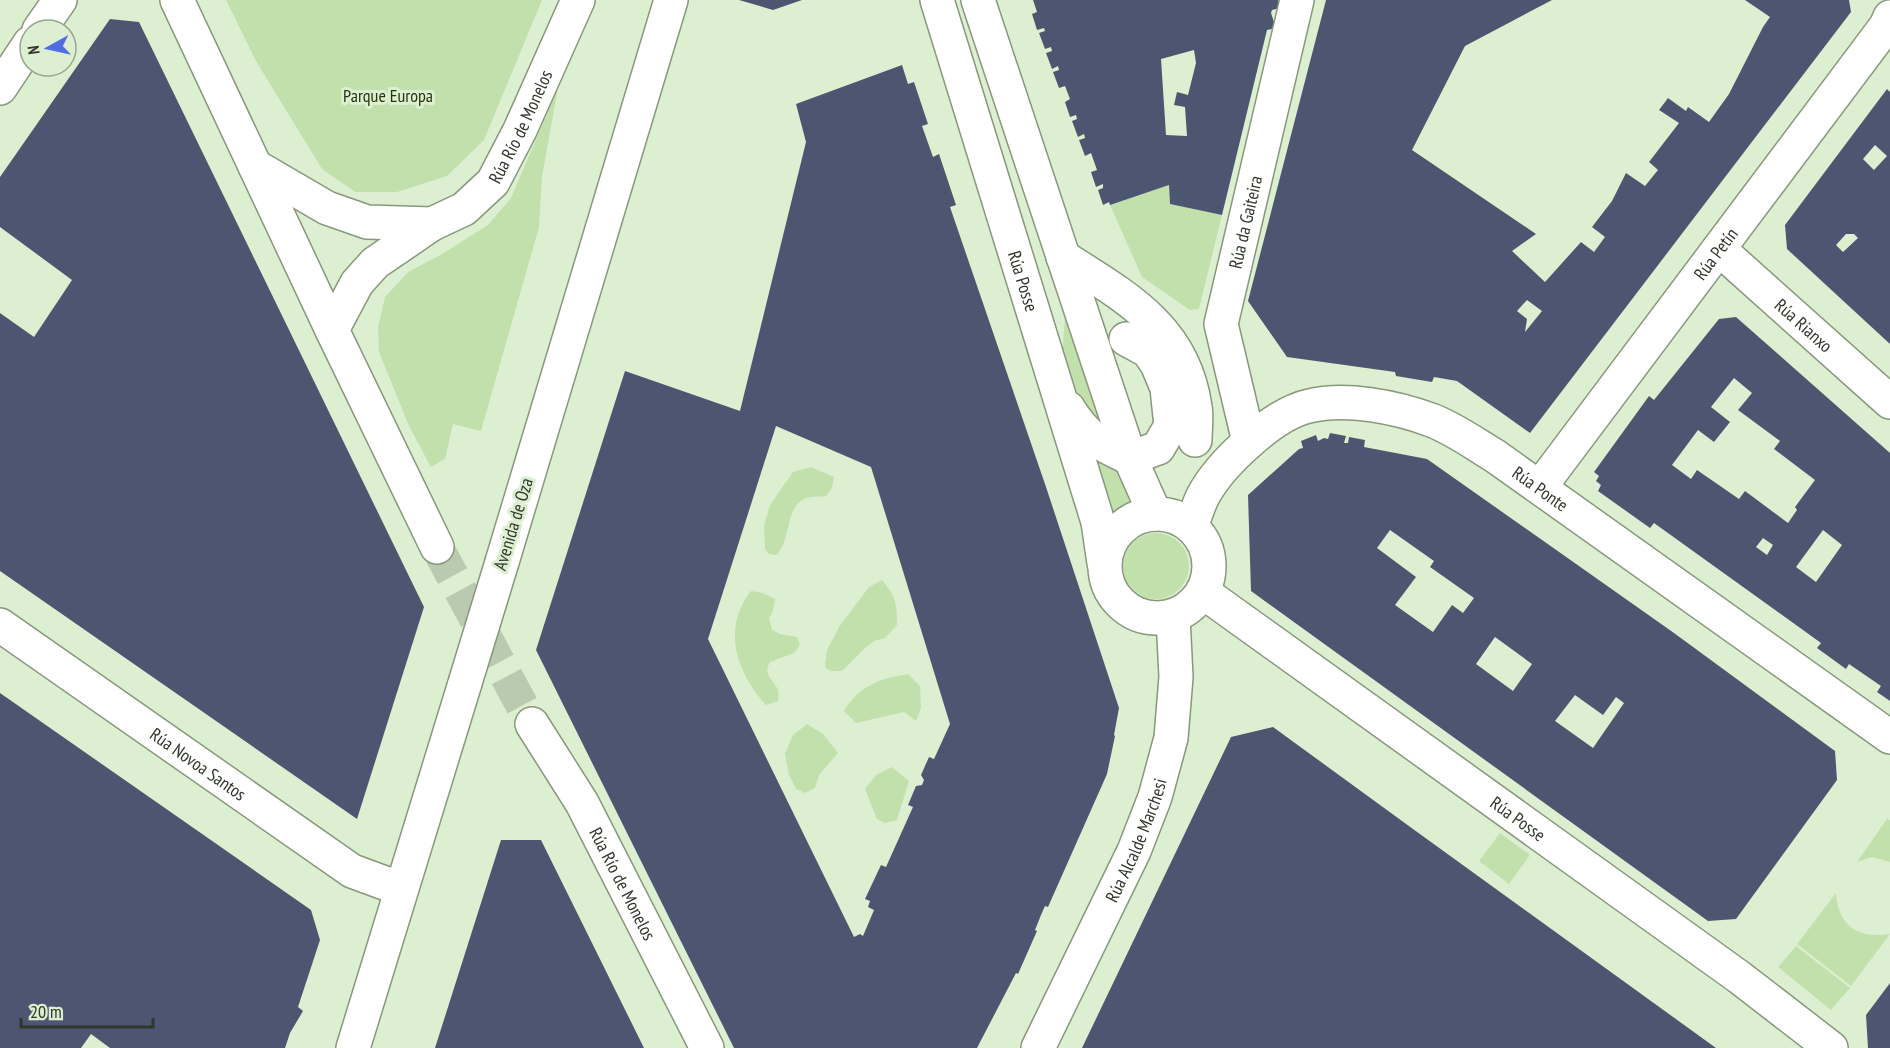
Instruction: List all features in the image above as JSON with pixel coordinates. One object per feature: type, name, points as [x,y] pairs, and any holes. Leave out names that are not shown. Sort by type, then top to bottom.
[{"type":"street","points":[[47,18],[60,0]]},
{"type":"street","points":[[177,0],[437,547]]},
{"type":"street","name":"Rúa Río de Monelos","points":[[332,330],[357,282],[375,263],[432,224],[464,209],[493,182],[520,130],[578,0]]},
{"type":"street","name":"Avenida de Oza","points":[[354,1048],[671,0]]},
{"type":"street","name":"Rúa Posse","points":[[937,0],[1098,522],[1104,563]]},
{"type":"street","points":[[978,0],[1130,458],[1155,514]]},
{"type":"street","name":"Rúa da Gaiteira","points":[[1249,442],[1221,324],[1297,0]]},
{"type":"street","name":"Rúa Petín","points":[[1540,488],[1886,26],[1890,16]]},
{"type":"street","points":[[0,88],[18,62]]},
{"type":"street","name":"Rúa Río de Monelos","points":[[255,166],[327,208],[368,222],[432,224]]},
{"type":"street","name":"Rúa Rianxo","points":[[1719,249],[1890,402]]},
{"type":"street","points":[[1063,257],[1118,291],[1153,320],[1173,345],[1187,375],[1195,408],[1196,440]]},
{"type":"street","points":[[1058,391],[1080,427],[1103,446],[1130,458],[1158,448],[1171,426],[1167,388],[1157,364],[1148,351],[1126,339]]},
{"type":"street","name":"Rúa Ponte","points":[[1191,526],[1203,496],[1227,464],[1249,442],[1286,415],[1307,406],[1327,402],[1382,406],[1433,420],[1495,456],[1890,737]]},
{"type":"street","points":[[1155,514],[1180,519],[1191,526],[1207,550],[1209,564],[1208,578],[1203,592],[1195,603],[1173,617],[1159,619],[1144,618],[1119,603],[1106,578],[1104,563],[1115,535],[1126,524],[1140,517],[1155,514]]},
{"type":"street","name":"Rúa Posse","points":[[1203,592],[1730,970],[1831,1048]]},
{"type":"street","name":"Rúa Alcalde Marchesi","points":[[1038,1048],[1134,851],[1155,796],[1171,738],[1176,677],[1173,617]]},
{"type":"street","name":"Rúa Novoa Santos","points":[[0,625],[352,871],[401,889]]},
{"type":"street","name":"Rúa Río de Monelos","points":[[532,724],[582,803],[707,1048]]},
{"type":"green space","name":"Parque Europa","points":[[226,0],[542,0],[484,140],[447,176],[397,192],[355,192],[322,169],[256,61]]},
{"type":"green space","points":[[558,88],[542,176],[539,227],[481,431],[453,424],[445,459],[431,467],[409,426],[379,352],[378,327],[385,297],[408,272],[488,225],[511,198]]},
{"type":"green space","points":[[1169,185],[1170,204],[1222,215],[1199,309],[1190,310],[1142,277],[1110,205]]},
{"type":"green space","points":[[1066,301],[1110,434],[1083,414],[1062,358]]},
{"type":"green space","points":[[1088,456],[1123,471],[1133,502],[1108,518]]},
{"type":"green space","points":[[811,467],[834,477],[832,488],[826,496],[809,497],[800,502],[791,515],[781,549],[776,555],[769,554],[765,549],[764,525],[770,505],[793,472]]},
{"type":"green space","points":[[1156,533],[1169,535],[1179,543],[1187,553],[1189,566],[1187,579],[1179,589],[1169,597],[1156,599],[1143,597],[1133,589],[1125,579],[1123,566],[1125,553],[1133,543],[1143,535]]},
{"type":"green space","points":[[882,580],[895,601],[897,625],[885,638],[874,641],[863,650],[842,671],[830,671],[825,667],[827,650],[839,627],[869,587]]},
{"type":"green space","points":[[751,591],[763,593],[775,599],[769,618],[772,630],[797,637],[800,645],[794,653],[770,662],[767,671],[778,690],[778,701],[766,705],[747,679],[736,650],[737,620],[742,605]]},
{"type":"green space","points":[[908,674],[920,686],[921,708],[916,721],[904,712],[856,723],[844,711],[864,689],[879,681]]},
{"type":"green space","points":[[807,724],[823,734],[838,753],[819,775],[815,788],[805,793],[796,789],[789,775],[785,754],[793,735]]},
{"type":"green space","points":[[892,767],[909,781],[897,820],[885,823],[877,819],[865,789],[876,775]]},
{"type":"green space","points":[[1887,819],[1890,820],[1890,862],[1872,857],[1857,862]]},
{"type":"green space","points":[[1500,833],[1530,855],[1509,884],[1479,861]]},
{"type":"green space","points":[[1836,893],[1841,914],[1852,928],[1868,934],[1890,934],[1851,986],[1797,944]]},
{"type":"green space","points":[[1796,946],[1850,988],[1831,1010],[1778,967]]},
{"type":"building","points":[[739,0],[802,0],[773,10]]},
{"type":"building","points":[[1033,0],[1278,0],[1280,8],[1272,10],[1271,13],[1276,28],[1267,30],[1222,215],[1170,204],[1169,185],[1110,205],[1109,202],[1103,205],[1098,190],[1103,188],[1103,184],[1096,187],[1091,172],[1097,170],[1091,153],[1085,156],[1079,140],[1085,138],[1084,134],[1078,137],[1072,121],[1077,119],[1076,115],[1070,117],[1065,102],[1070,99],[1065,86],[1059,88],[1053,72],[1059,70],[1058,66],[1052,69],[1046,53],[1052,51],[1051,47],[1045,49],[1039,33],[1045,31],[1044,28],[1037,30],[1032,14],[1037,12]],"holes":[[[1194,50],[1196,63],[1188,95],[1177,92],[1174,105],[1185,107],[1187,136],[1166,135],[1161,59]]]},
{"type":"building","points":[[1326,0],[1552,0],[1465,46],[1412,150],[1536,234],[1512,251],[1545,282],[1581,242],[1594,252],[1605,237],[1592,227],[1612,201],[1626,173],[1645,186],[1658,170],[1649,162],[1679,123],[1659,110],[1668,98],[1686,111],[1688,107],[1709,122],[1729,94],[1770,17],[1745,0],[1849,0],[1851,12],[1530,433],[1457,381],[1434,377],[1432,382],[1396,376],[1395,372],[1287,357],[1248,301]],"holes":[[[1527,300],[1542,311],[1525,332],[1527,319],[1517,311]]]},
{"type":"building","points":[[110,19],[139,22],[424,607],[357,819],[0,571],[0,313],[34,337],[72,280],[0,227],[0,177],[69,78],[78,78],[78,65]]},
{"type":"building","points":[[902,65],[908,84],[914,82],[928,124],[922,126],[933,157],[939,154],[956,205],[950,207],[1119,708],[1107,774],[1048,907],[1045,906],[1018,974],[1016,973],[977,1048],[734,1048],[536,650],[625,371],[740,411],[806,142],[796,104]],"holes":[[[776,426],[871,467],[950,724],[934,759],[929,757],[921,775],[924,780],[922,785],[916,786],[908,805],[913,807],[886,867],[881,865],[865,899],[870,901],[868,907],[874,910],[863,936],[860,934],[854,937],[708,639]]]},
{"type":"building","points":[[1887,89],[1890,92],[1890,344],[1787,249],[1785,225]],"holes":[[[1875,145],[1887,156],[1874,170],[1863,159]],[[1846,234],[1854,234],[1858,238],[1843,252],[1836,245]]]},
{"type":"building","points":[[1736,317],[1890,453],[1890,701],[1877,692],[1881,686],[1849,664],[1846,669],[1817,648],[1821,643],[1654,523],[1650,528],[1598,491],[1601,485],[1596,481],[1599,476],[1594,472],[1649,396],[1654,400],[1719,319]],"holes":[[[1734,378],[1752,393],[1738,410],[1780,441],[1774,449],[1815,480],[1795,507],[1797,510],[1788,523],[1745,491],[1739,499],[1697,470],[1691,479],[1672,465],[1698,430],[1714,442],[1730,422],[1711,407]],[[1823,530],[1842,545],[1816,582],[1796,567]],[[1763,538],[1773,545],[1767,555],[1756,547]]]},
{"type":"building","points":[[1330,433],[1346,436],[1344,443],[1348,443],[1349,437],[1365,440],[1364,447],[1427,459],[1674,633],[1835,751],[1837,780],[1736,919],[1708,921],[1251,591],[1248,495],[1299,449],[1303,448],[1301,441],[1316,435],[1318,441],[1328,439]],"holes":[[[1390,530],[1434,561],[1430,567],[1474,598],[1463,613],[1452,605],[1433,632],[1395,605],[1416,577],[1377,548]],[[1495,637],[1532,664],[1513,691],[1476,664]],[[1575,695],[1603,715],[1616,697],[1624,703],[1593,748],[1555,721]]]},
{"type":"building","points":[[0,693],[311,910],[320,940],[298,1007],[303,1011],[290,1033],[285,1048],[110,1048],[91,1034],[81,1048],[0,1048]]},
{"type":"building","points":[[1273,727],[1716,1048],[1082,1048],[1231,737]]},
{"type":"building","points":[[501,840],[541,840],[644,1048],[435,1048]]},
{"type":"building","points":[[1890,983],[1890,1048],[1868,1048],[1866,1015]]},
{"type":"tunnel","points":[[437,547],[532,724]]}]
